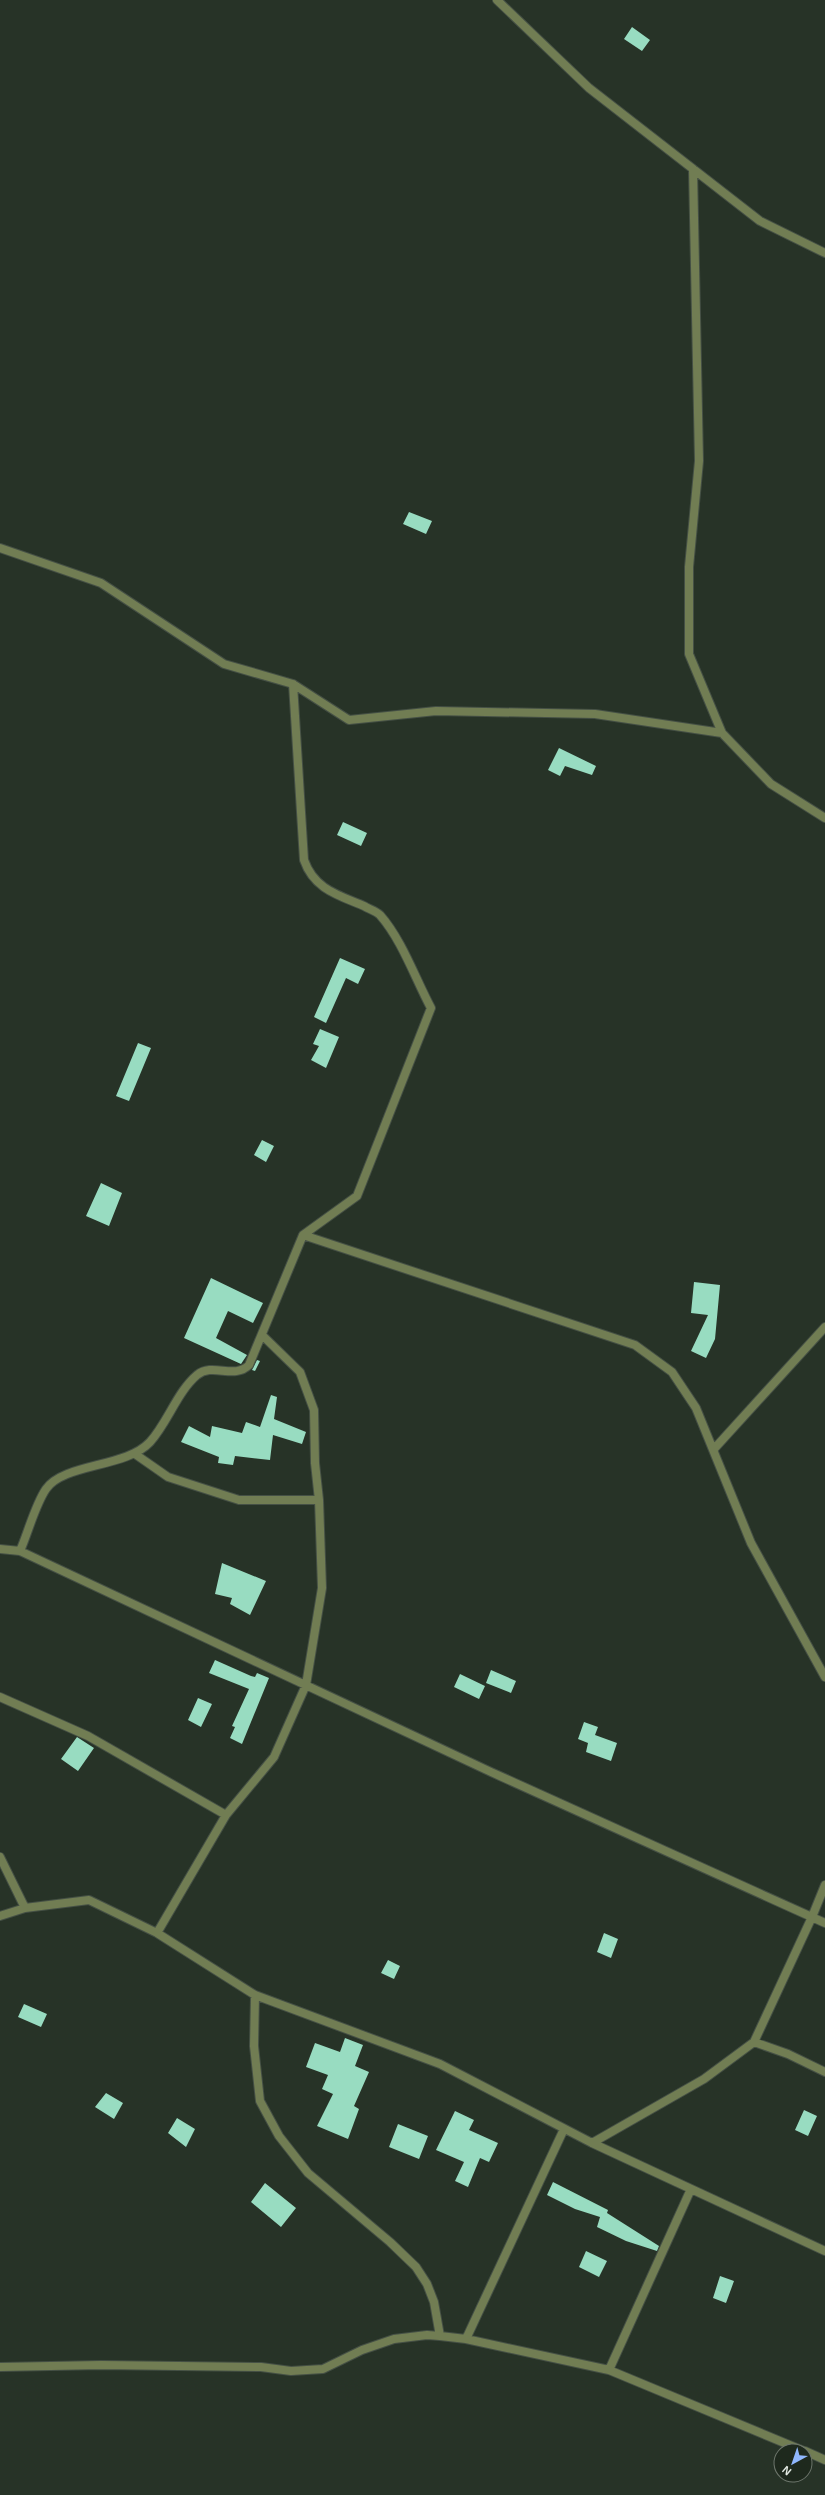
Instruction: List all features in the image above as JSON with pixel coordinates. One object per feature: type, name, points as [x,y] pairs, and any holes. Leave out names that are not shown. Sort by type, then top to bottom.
[{"type":"street","points":[[497,0],[589,88],[760,221],[825,253]]},
{"type":"street","points":[[693,169],[699,461],[689,567],[689,654],[722,733],[771,784],[825,818]]},
{"type":"street","points":[[0,548],[101,583],[224,664],[293,684],[349,720],[436,711],[596,714],[722,733]]},
{"type":"street","points":[[20,1551],[46,1488],[61,1477],[135,1454],[150,1442],[198,1374],[205,1370],[236,1372],[245,1369],[252,1359],[303,1235],[357,1196],[431,1008],[402,952],[396,935],[378,913],[316,882],[308,872],[304,860],[293,684]]},
{"type":"street","points":[[303,1235],[634,1345],[672,1372],[696,1408],[714,1449],[751,1543],[825,1677]]},
{"type":"street","points":[[714,1449],[825,1328]]},
{"type":"street","points":[[157,1933],[226,1815],[274,1757],[306,1685],[322,1588],[319,1500],[315,1462],[314,1410],[300,1372],[262,1335]]},
{"type":"street","points":[[135,1454],[168,1477],[239,1500],[319,1500]]},
{"type":"street","points":[[0,1550],[20,1551],[498,1776],[825,1923]]},
{"type":"street","points":[[0,1697],[88,1736],[226,1815]]},
{"type":"street","points":[[0,1857],[25,1908]]},
{"type":"street","points":[[592,2143],[704,2079],[754,2042],[812,1917],[825,1885]]},
{"type":"street","points":[[0,1916],[25,1908],[89,1900],[157,1933],[254,1995],[440,2064],[592,2143],[692,2188],[825,2251]]},
{"type":"street","points":[[254,1995],[254,2046],[260,2101],[280,2136],[308,2173],[390,2242],[416,2267],[427,2284],[434,2302],[440,2336]]},
{"type":"street","points":[[754,2042],[788,2054],[825,2072]]},
{"type":"street","points":[[466,2339],[564,2129]]},
{"type":"street","points":[[609,2370],[692,2188]]},
{"type":"street","points":[[0,2367],[101,2365],[261,2367],[291,2371],[323,2369],[362,2350],[394,2338],[427,2335],[440,2336],[466,2339],[609,2370],[785,2443]]},
{"type":"street","points":[[813,2455],[825,2460]]},
{"type":"building","points":[[632,27],[650,40],[642,51],[624,39]]},
{"type":"building","points":[[409,512],[432,521],[426,534],[403,524]]},
{"type":"building","points":[[559,748],[596,766],[592,775],[565,766],[560,776],[548,770]]},
{"type":"building","points":[[343,822],[367,833],[361,846],[337,835]]},
{"type":"building","points":[[340,958],[365,969],[358,984],[346,978],[326,1023],[314,1017]]},
{"type":"building","points":[[320,1029],[339,1037],[326,1068],[311,1060],[319,1046],[313,1044]]},
{"type":"building","points":[[138,1043],[151,1048],[129,1101],[116,1096]]},
{"type":"building","points":[[262,1140],[274,1146],[266,1162],[254,1155]]},
{"type":"building","points":[[101,1183],[122,1193],[109,1226],[86,1216]]},
{"type":"building","points":[[211,1278],[263,1303],[253,1323],[228,1311],[216,1338],[247,1355],[241,1364],[184,1338]]},
{"type":"building","points":[[694,1282],[720,1285],[715,1339],[706,1358],[691,1351],[708,1315],[691,1313]]},
{"type":"building","points":[[257,1360],[260,1361],[255,1371],[252,1370]]},
{"type":"building","points":[[271,1395],[277,1397],[274,1419],[306,1432],[302,1444],[273,1435],[270,1460],[235,1456],[233,1465],[218,1463],[219,1457],[181,1442],[189,1426],[210,1437],[212,1426],[242,1433],[246,1422],[260,1427]]},
{"type":"building","points":[[222,1563],[266,1581],[250,1615],[230,1604],[232,1598],[215,1594]]},
{"type":"building","points":[[215,1660],[251,1676],[255,1677],[257,1673],[269,1678],[242,1744],[230,1738],[235,1727],[232,1726],[249,1689],[209,1673]]},
{"type":"building","points":[[491,1670],[516,1681],[511,1693],[486,1683]]},
{"type":"building","points":[[460,1674],[485,1686],[479,1699],[454,1687]]},
{"type":"building","points":[[198,1698],[212,1704],[201,1727],[188,1720]]},
{"type":"building","points":[[584,1722],[598,1727],[595,1735],[617,1743],[611,1761],[586,1752],[588,1743],[578,1739]]},
{"type":"building","points":[[77,1737],[94,1748],[78,1771],[61,1759]]},
{"type":"building","points":[[604,1933],[618,1939],[611,1958],[597,1952]]},
{"type":"building","points":[[388,1960],[400,1966],[394,1979],[381,1973]]},
{"type":"building","points":[[24,2004],[47,2014],[41,2027],[18,2017]]},
{"type":"building","points":[[345,2038],[363,2045],[355,2066],[369,2072],[354,2106],[359,2109],[348,2139],[317,2126],[333,2094],[322,2089],[328,2075],[306,2067],[315,2043],[340,2052]]},
{"type":"building","points":[[106,2093],[123,2103],[114,2119],[95,2107]]},
{"type":"building","points":[[804,2110],[817,2116],[808,2136],[795,2130]]},
{"type":"building","points":[[455,2111],[474,2120],[469,2130],[498,2143],[489,2162],[480,2158],[468,2187],[455,2181],[464,2162],[436,2150]]},
{"type":"building","points":[[177,2118],[195,2129],[186,2147],[168,2133]]},
{"type":"building","points":[[398,2124],[428,2136],[419,2159],[389,2147]]},
{"type":"building","points":[[553,2182],[608,2210],[607,2213],[659,2246],[657,2251],[626,2241],[597,2227],[600,2217],[575,2209],[547,2195]]},
{"type":"building","points":[[265,2183],[296,2208],[281,2227],[251,2202]]},
{"type":"building","points":[[586,2251],[607,2261],[599,2277],[579,2267]]},
{"type":"building","points":[[720,2276],[734,2281],[726,2303],[713,2298]]}]
